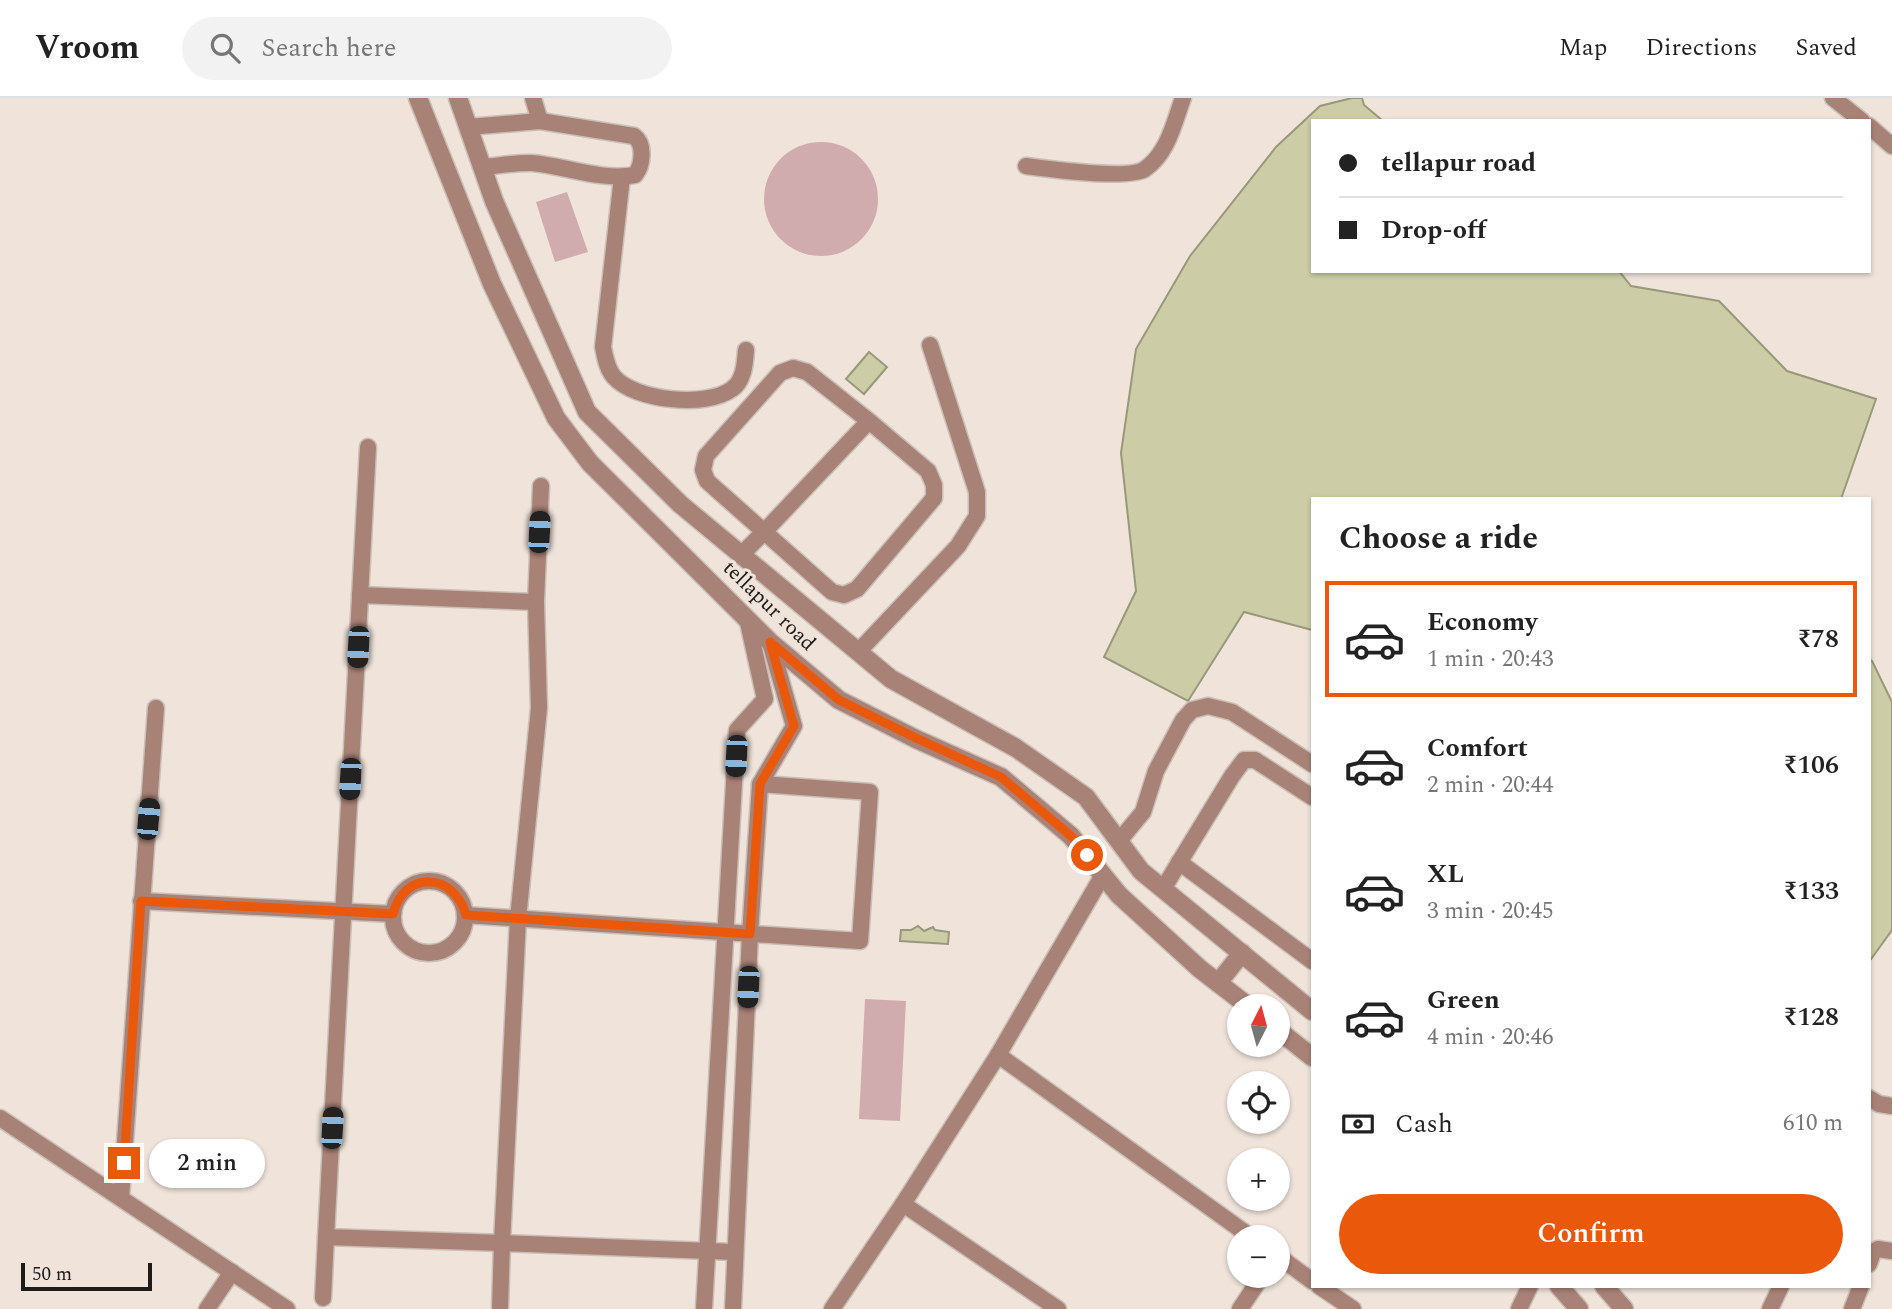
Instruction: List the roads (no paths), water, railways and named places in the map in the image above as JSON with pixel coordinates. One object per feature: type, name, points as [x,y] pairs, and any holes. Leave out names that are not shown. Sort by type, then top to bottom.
[{"type":"street","name":"tellapur road","points":[[418,98],[492,284],[555,418],[590,463],[770,642],[839,700],[1001,777],[1071,836],[1119,895],[1232,994]]},
{"type":"street","points":[[457,98],[494,201],[587,412],[680,504],[891,679],[1016,748],[1086,797],[1141,871],[1311,1009]]},
{"type":"street","points":[[533,98],[540,121]]},
{"type":"street","points":[[1026,166],[1117,174],[1143,171],[1156,159],[1169,138],[1182,98]]},
{"type":"street","points":[[1833,98],[1859,119]]},
{"type":"street","points":[[468,127],[540,121],[634,136],[641,145],[639,171],[635,175],[622,177],[530,163],[482,167]]},
{"type":"street","points":[[1871,128],[1892,146]]},
{"type":"street","points":[[622,177],[603,347],[614,377],[641,392],[694,402],[734,389],[741,377],[746,350]]},
{"type":"street","points":[[858,652],[958,546],[977,516],[977,492],[930,345]]},
{"type":"street","points":[[793,368],[807,372],[869,421],[928,471],[934,485],[934,498],[856,589],[844,595],[831,592],[763,533],[707,481],[703,470],[706,456],[780,373],[793,368]]},
{"type":"street","points":[[741,555],[869,421]]},
{"type":"street","points":[[323,1298],[368,447]]},
{"type":"street","points":[[500,1309],[518,919],[539,708],[536,603],[541,486]]},
{"type":"street","points":[[360,594],[536,603]]},
{"type":"street","points":[[704,1309],[737,730],[765,699],[747,618]]},
{"type":"street","points":[[733,1309],[750,934],[760,784],[794,726],[770,642]]},
{"type":"street","points":[[1119,841],[1143,812],[1156,771],[1183,720],[1192,710],[1208,706],[1232,712],[1311,763]]},
{"type":"street","points":[[121,1198],[156,708]]},
{"type":"street","points":[[1163,889],[1244,760],[1255,760],[1311,796]]},
{"type":"street","points":[[466,915],[860,941],[870,793],[760,784]]},
{"type":"street","points":[[1179,862],[1311,960]]},
{"type":"street","points":[[832,1309],[998,1055],[1102,875]]},
{"type":"street","points":[[433,882],[445,885],[455,892],[466,915],[459,938],[450,947],[439,952],[426,953],[406,944],[394,925],[393,914],[396,903],[411,886],[433,882]]},
{"type":"street","points":[[141,901],[393,914]]},
{"type":"street","points":[[1218,983],[1242,953]]},
{"type":"street","points":[[1290,1040],[1311,1056]]},
{"type":"street","points":[[998,1055],[1234,1225]]},
{"type":"street","points":[[1871,1099],[1892,1106]]},
{"type":"street","points":[[0,1118],[287,1309]]},
{"type":"street","points":[[903,1204],[1039,1304],[1058,1309]]},
{"type":"street","points":[[326,1237],[736,1252]]},
{"type":"street","points":[[1871,1258],[1873,1252],[1878,1249],[1892,1251]]},
{"type":"street","points":[[1290,1265],[1311,1280]]},
{"type":"street","points":[[207,1309],[232,1272]]},
{"type":"street","points":[[1240,1309],[1254,1288]]},
{"type":"street","points":[[1322,1288],[1353,1309]]},
{"type":"street","points":[[1519,1309],[1529,1288]]},
{"type":"street","points":[[1561,1288],[1579,1309]]},
{"type":"street","points":[[1606,1288],[1624,1309]]},
{"type":"street","points":[[1770,1309],[1780,1288]]},
{"type":"street","points":[[1852,1309],[1860,1288]]}]
